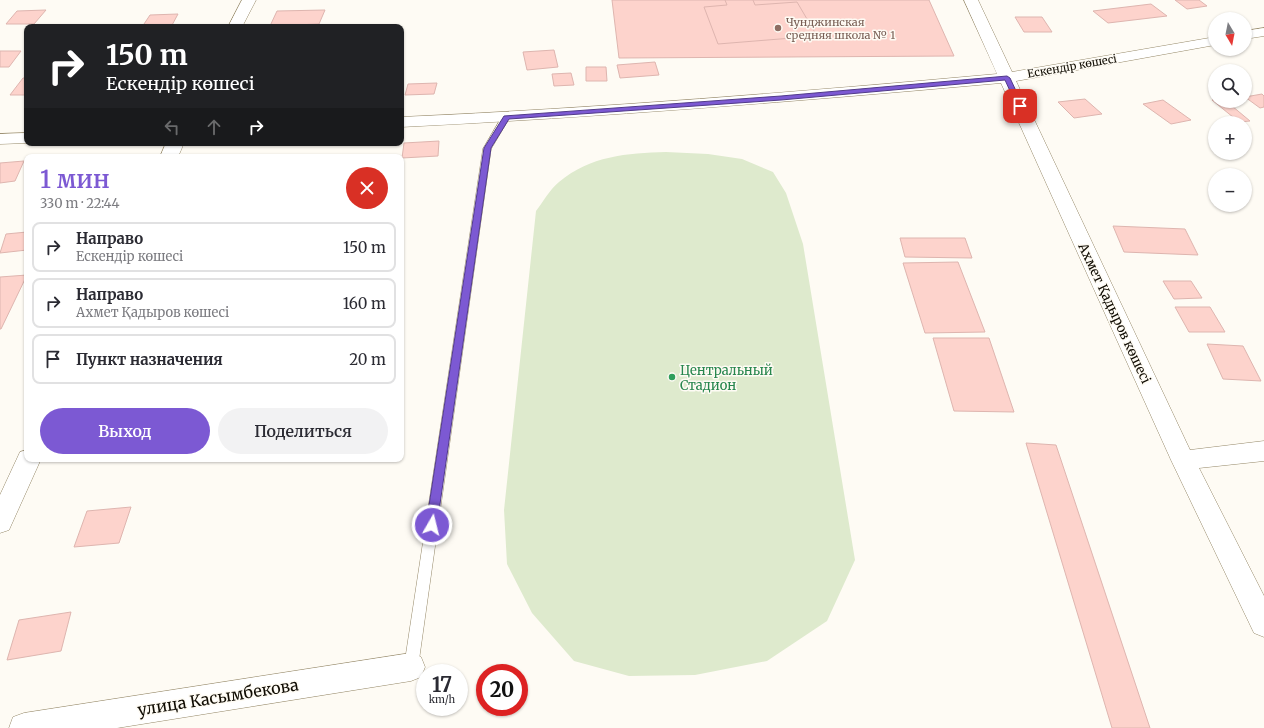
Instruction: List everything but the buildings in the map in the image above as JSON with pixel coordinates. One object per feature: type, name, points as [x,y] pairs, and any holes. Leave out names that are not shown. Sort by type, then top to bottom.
[{"type":"street","points":[[236,24],[248,0]]},
{"type":"street","name":"Ахмет Қадыров көшесі","points":[[971,0],[1183,460],[1264,624]]},
{"type":"street","points":[[1252,34],[1264,32]]},
{"type":"street","name":"Ескендір көшесі","points":[[404,122],[506,117],[781,98],[1007,78],[1208,41]]},
{"type":"street","points":[[0,139],[24,138]]},
{"type":"street","points":[[1183,460],[1264,451]]},
{"type":"street","points":[[0,522],[28,462]]},
{"type":"street","name":"улица Касымбекова","points":[[24,728],[411,667]]},
{"type":"lane","points":[[411,667],[487,148],[506,117]]},
{"type":"green space","name":"Центральный Стадион","points":[[666,152],[708,154],[742,159],[773,172],[786,193],[803,244],[855,560],[827,621],[767,661],[695,675],[629,676],[574,661],[532,613],[507,564],[504,510],[536,211],[556,185],[583,166],[596,161],[623,155]]},
{"type":"place","name":"Чунджинская средняя школа № 1","points":[[778,28]]},
{"type":"place","name":"Центральный Стадион","points":[[672,377]]},
{"type":"route","points":[[432,525],[487,148],[506,117],[781,98],[1007,78],[1020,106]]}]
